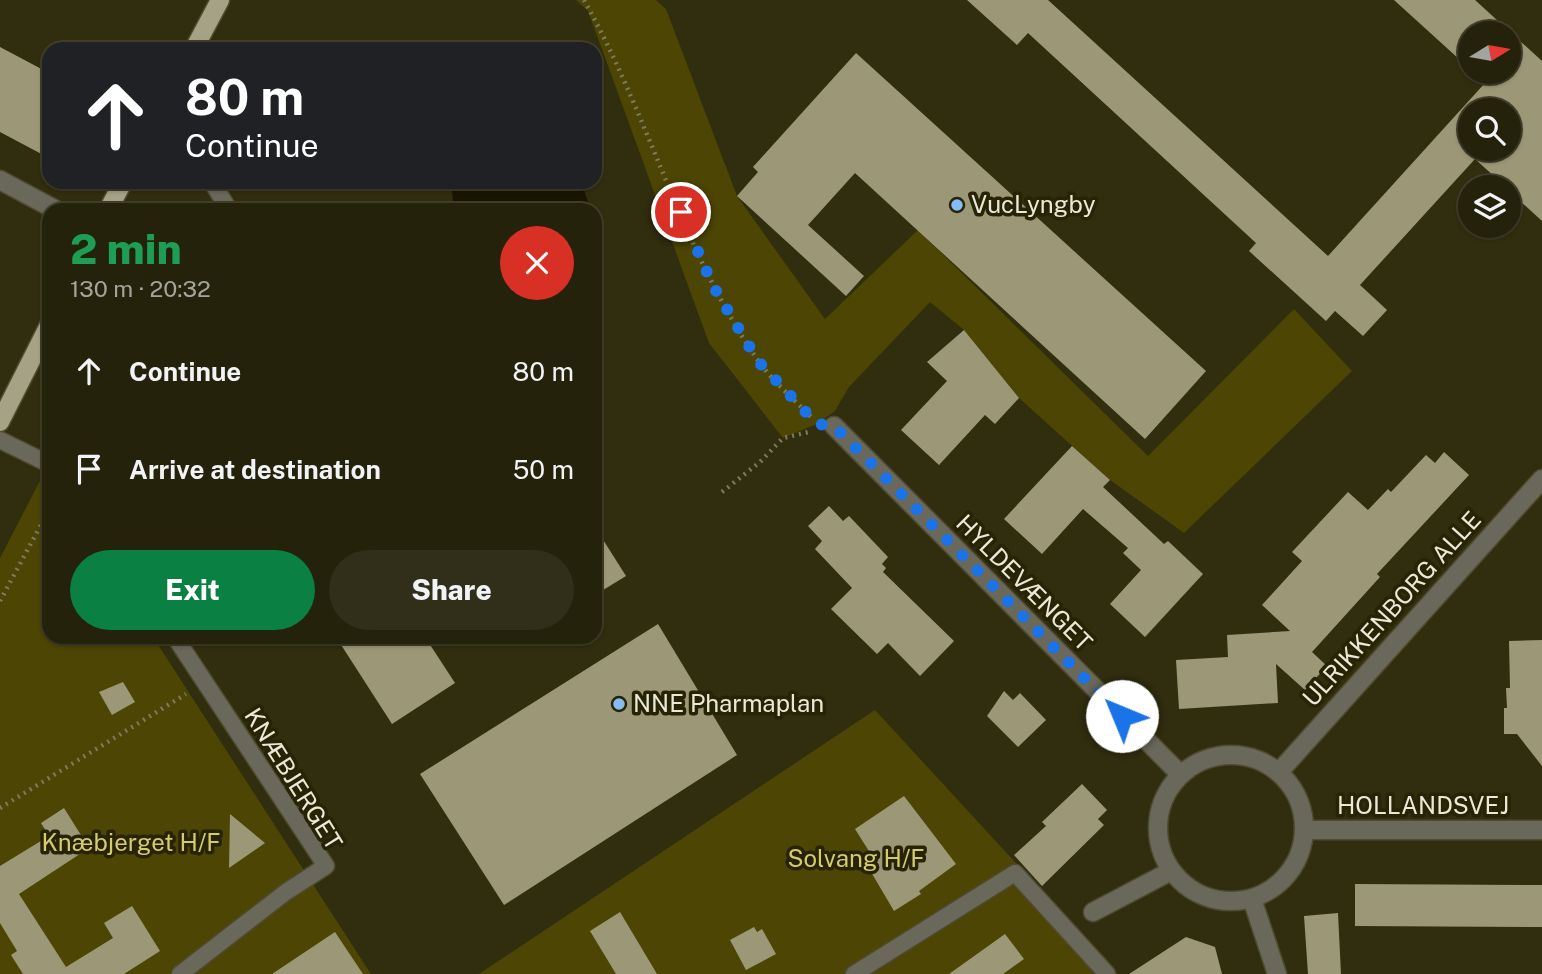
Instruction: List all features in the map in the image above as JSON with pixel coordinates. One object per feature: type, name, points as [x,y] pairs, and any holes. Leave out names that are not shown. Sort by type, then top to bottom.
[{"type":"main road","points":[[198,42],[220,0]]},
{"type":"main road","points":[[0,422],[42,339]]},
{"type":"street","points":[[0,180],[43,203]]},
{"type":"street","name":"HYLDEVÆNGET","points":[[834,426],[1180,774]]},
{"type":"street","name":"ULRIKKENBORG ALLE","points":[[1279,772],[1542,479]]},
{"type":"street","points":[[1229,754],[1256,759],[1279,772],[1293,789],[1302,809],[1304,830],[1297,860],[1279,884],[1252,899],[1230,902],[1207,898],[1186,888],[1171,871],[1159,848],[1157,821],[1165,795],[1180,774],[1203,760],[1229,754]]},
{"type":"street","name":"HOLLANDSVEJ","points":[[1304,830],[1542,830]]},
{"type":"street","points":[[1093,912],[1171,871]]},
{"type":"street","points":[[1252,899],[1277,974]]},
{"type":"lane","points":[[0,440],[42,461]]},
{"type":"lane","name":"KNÆBJERGET","points":[[179,644],[326,866],[286,891],[180,974]]},
{"type":"lane","points":[[854,974],[1015,873],[1107,974]]},
{"type":"path","points":[[584,0],[608,44],[718,295],[758,361],[817,424],[834,426]]},
{"type":"path","points":[[722,492],[760,462],[783,438],[834,426]]},
{"type":"path","points":[[0,601],[42,523]]},
{"type":"path","points":[[0,808],[204,683]]},
{"type":"green space","points":[[576,0],[656,0],[666,9],[737,196],[825,319],[918,230],[1148,456],[1294,309],[1352,371],[1184,533],[1110,480],[1019,398],[964,330],[930,302],[849,387],[835,411],[817,424],[783,438],[709,343],[602,49],[602,42],[599,42],[588,11]]},
{"type":"green space","name":"Knæbjerget H/F","points":[[42,477],[42,644],[158,644],[371,974],[0,974],[0,558]]},
{"type":"green space","name":"Solvang H/F","points":[[875,710],[1118,974],[479,974]]},
{"type":"shaded area","points":[[584,189],[588,203],[453,203],[452,190]]},
{"type":"building","points":[[967,0],[1048,0],[1328,256],[1458,113],[1458,161],[1473,161],[1360,285],[1387,310],[1363,336],[1335,311],[1326,321],[1249,251],[1256,243],[1028,33],[1017,45]]},
{"type":"building","points":[[1394,0],[1475,0],[1498,21],[1458,21],[1458,58]]},
{"type":"building","points":[[1521,42],[1542,61],[1542,221],[1521,202],[1521,175],[1493,175],[1477,161],[1521,161],[1521,98],[1471,98],[1484,84],[1521,84]]},
{"type":"building","points":[[0,47],[42,69],[42,154],[0,132]]},
{"type":"building","points":[[856,53],[1206,371],[1145,439],[855,173],[808,225],[864,276],[846,296],[737,196],[758,172],[753,167]]},
{"type":"building","points":[[964,330],[1019,398],[995,424],[985,415],[939,465],[901,430],[947,381],[927,362]]},
{"type":"building","points":[[1072,446],[1110,480],[1103,487],[1164,544],[1168,541],[1203,574],[1145,637],[1110,604],[1141,570],[1123,553],[1128,548],[1083,509],[1042,554],[1004,519]]},
{"type":"building","points":[[1444,452],[1469,475],[1377,574],[1380,577],[1312,652],[1327,666],[1305,690],[1276,664],[1278,703],[1179,709],[1176,660],[1228,657],[1227,635],[1290,631],[1262,605],[1302,561],[1292,552],[1348,492],[1368,510],[1388,489],[1391,492],[1426,455],[1435,463]]},
{"type":"building","points":[[829,506],[843,521],[849,516],[888,557],[882,564],[886,568],[883,572],[954,641],[920,676],[888,643],[877,654],[831,609],[852,588],[815,549],[822,541],[808,526]]},
{"type":"building","points":[[602,538],[626,576],[602,591]]},
{"type":"building","name":"NNE Pharmaplan","points":[[658,624],[737,755],[504,905],[420,774]]},
{"type":"building","points":[[1542,640],[1542,766],[1517,734],[1504,734],[1504,708],[1507,708],[1506,688],[1510,688],[1509,641]]},
{"type":"building","points":[[341,644],[430,644],[455,683],[392,724]]},
{"type":"building","points":[[123,682],[135,702],[112,715],[99,692]]},
{"type":"building","points":[[1004,691],[1013,700],[1020,693],[1046,720],[1018,747],[987,716]]},
{"type":"building","points":[[1082,784],[1107,810],[1098,819],[1104,825],[1042,886],[1014,855],[1046,826],[1042,822]]},
{"type":"building","points":[[904,796],[956,864],[919,891],[921,894],[894,911],[871,872],[879,867],[855,829]]},
{"type":"building","points":[[64,808],[89,848],[19,894],[66,967],[113,938],[104,923],[132,906],[160,951],[124,974],[23,974],[11,955],[17,951],[0,923],[0,866],[49,836],[41,823]]},
{"type":"building","points":[[230,814],[265,843],[229,868]]},
{"type":"building","points":[[1355,884],[1542,885],[1542,927],[1355,926]]},
{"type":"building","points":[[620,912],[657,974],[616,974],[590,931]]},
{"type":"building","points":[[1338,913],[1341,974],[1308,974],[1304,916]]},
{"type":"building","points":[[754,927],[757,932],[762,929],[776,954],[746,970],[730,940]]},
{"type":"building","points":[[335,932],[363,974],[272,974]]},
{"type":"building","points":[[1005,934],[1024,959],[1003,974],[949,974]]},
{"type":"building","points":[[1186,937],[1215,947],[1222,974],[1129,974]]},
{"type":"place","name":"VucLyngby","points":[[957,205]]},
{"type":"place","name":"NNE Pharmaplan","points":[[619,704]]},
{"type":"route","points":[[681,212],[712,284],[758,361],[817,424],[834,426],[1122,716]]}]
